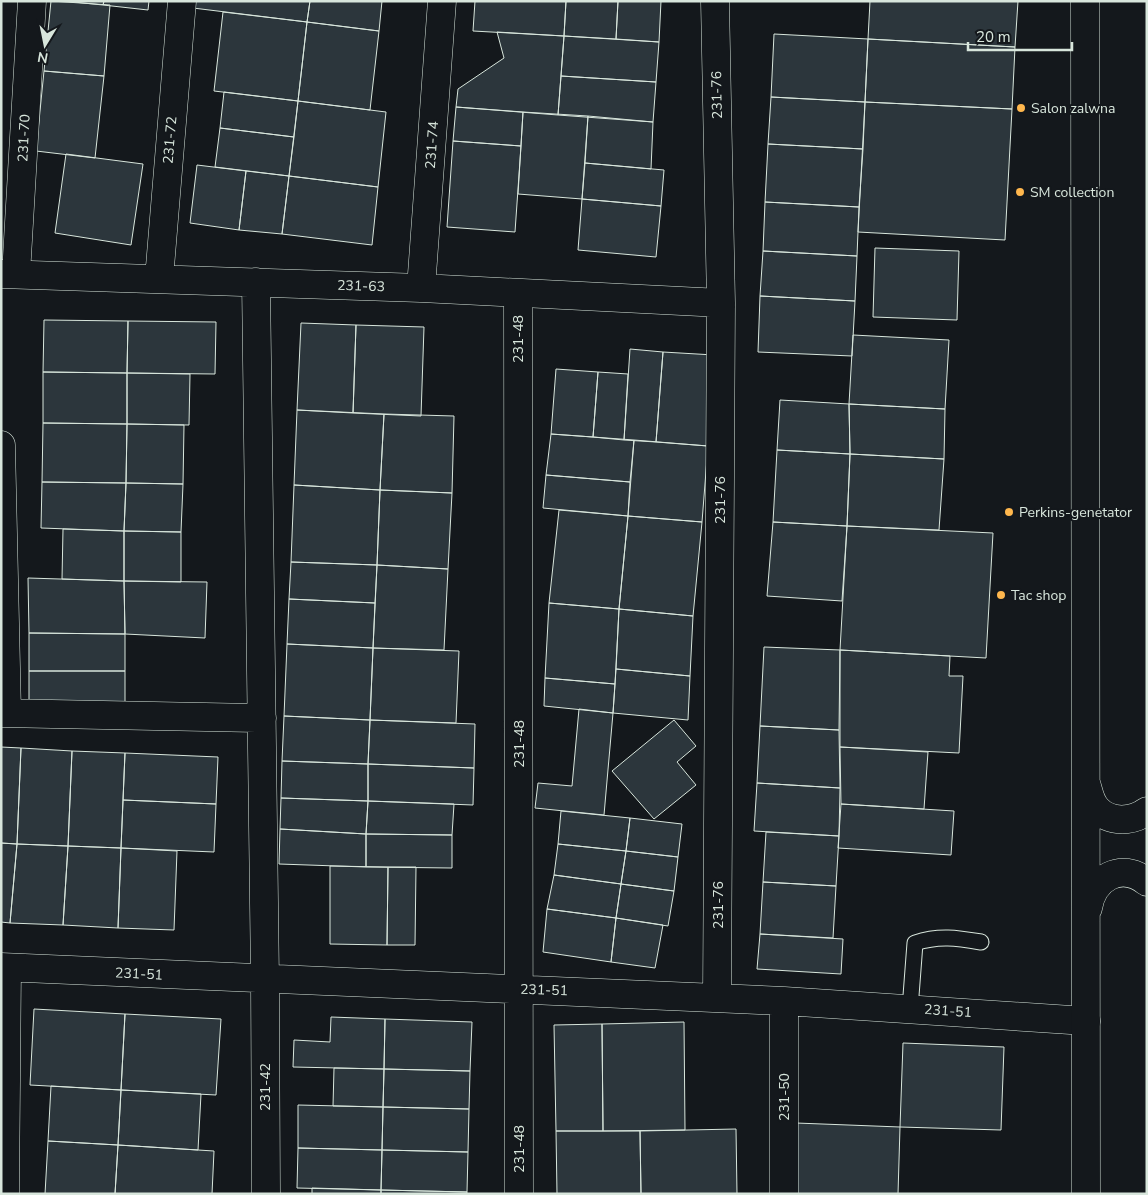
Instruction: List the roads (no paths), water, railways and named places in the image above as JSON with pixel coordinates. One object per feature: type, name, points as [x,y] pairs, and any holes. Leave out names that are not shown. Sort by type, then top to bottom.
[{"type":"main road","name":"231-70","points":[[9,274],[32,1]]},
{"type":"main road","name":"231-72","points":[[159,279],[182,1]]},
{"type":"main road","name":"231-74","points":[[421,288],[442,1]]},
{"type":"main road","name":"231-76","points":[[715,1],[720,303],[717,998]]},
{"type":"main road","points":[[1086,1],[1086,1194]]},
{"type":"main road","name":"231-63","points":[[9,274],[421,288],[720,303]]},
{"type":"main road","name":"231-42","points":[[256,282],[266,1194]]},
{"type":"main road","name":"231-48","points":[[518,294],[519,1194]]},
{"type":"main road","points":[[1,445],[4,713],[262,718]]},
{"type":"main road","points":[[1086,782],[1091,799],[1097,809],[1106,816],[1117,820],[1129,819],[1140,816],[1147,811]]},
{"type":"main road","points":[[1086,917],[1089,900],[1094,889],[1101,880],[1111,874],[1123,872],[1134,874],[1147,882]]},
{"type":"main road","points":[[4,968],[5,1194]]},
{"type":"main road","name":"231-51","points":[[4,968],[784,1001],[1086,1021]]},
{"type":"main road","name":"231-50","points":[[784,1001],[784,1194]]},
{"type":"lane","points":[[910,1009],[915,943],[930,938],[952,937],[981,942]]},
{"type":"place","name":"Salon zalwna","points":[[1021,108]]},
{"type":"place","name":"SM collection","points":[[1020,192]]},
{"type":"place","name":"Perkins-genetator","points":[[1009,512]]},
{"type":"place","name":"Tac shop","points":[[1001,595]]}]
